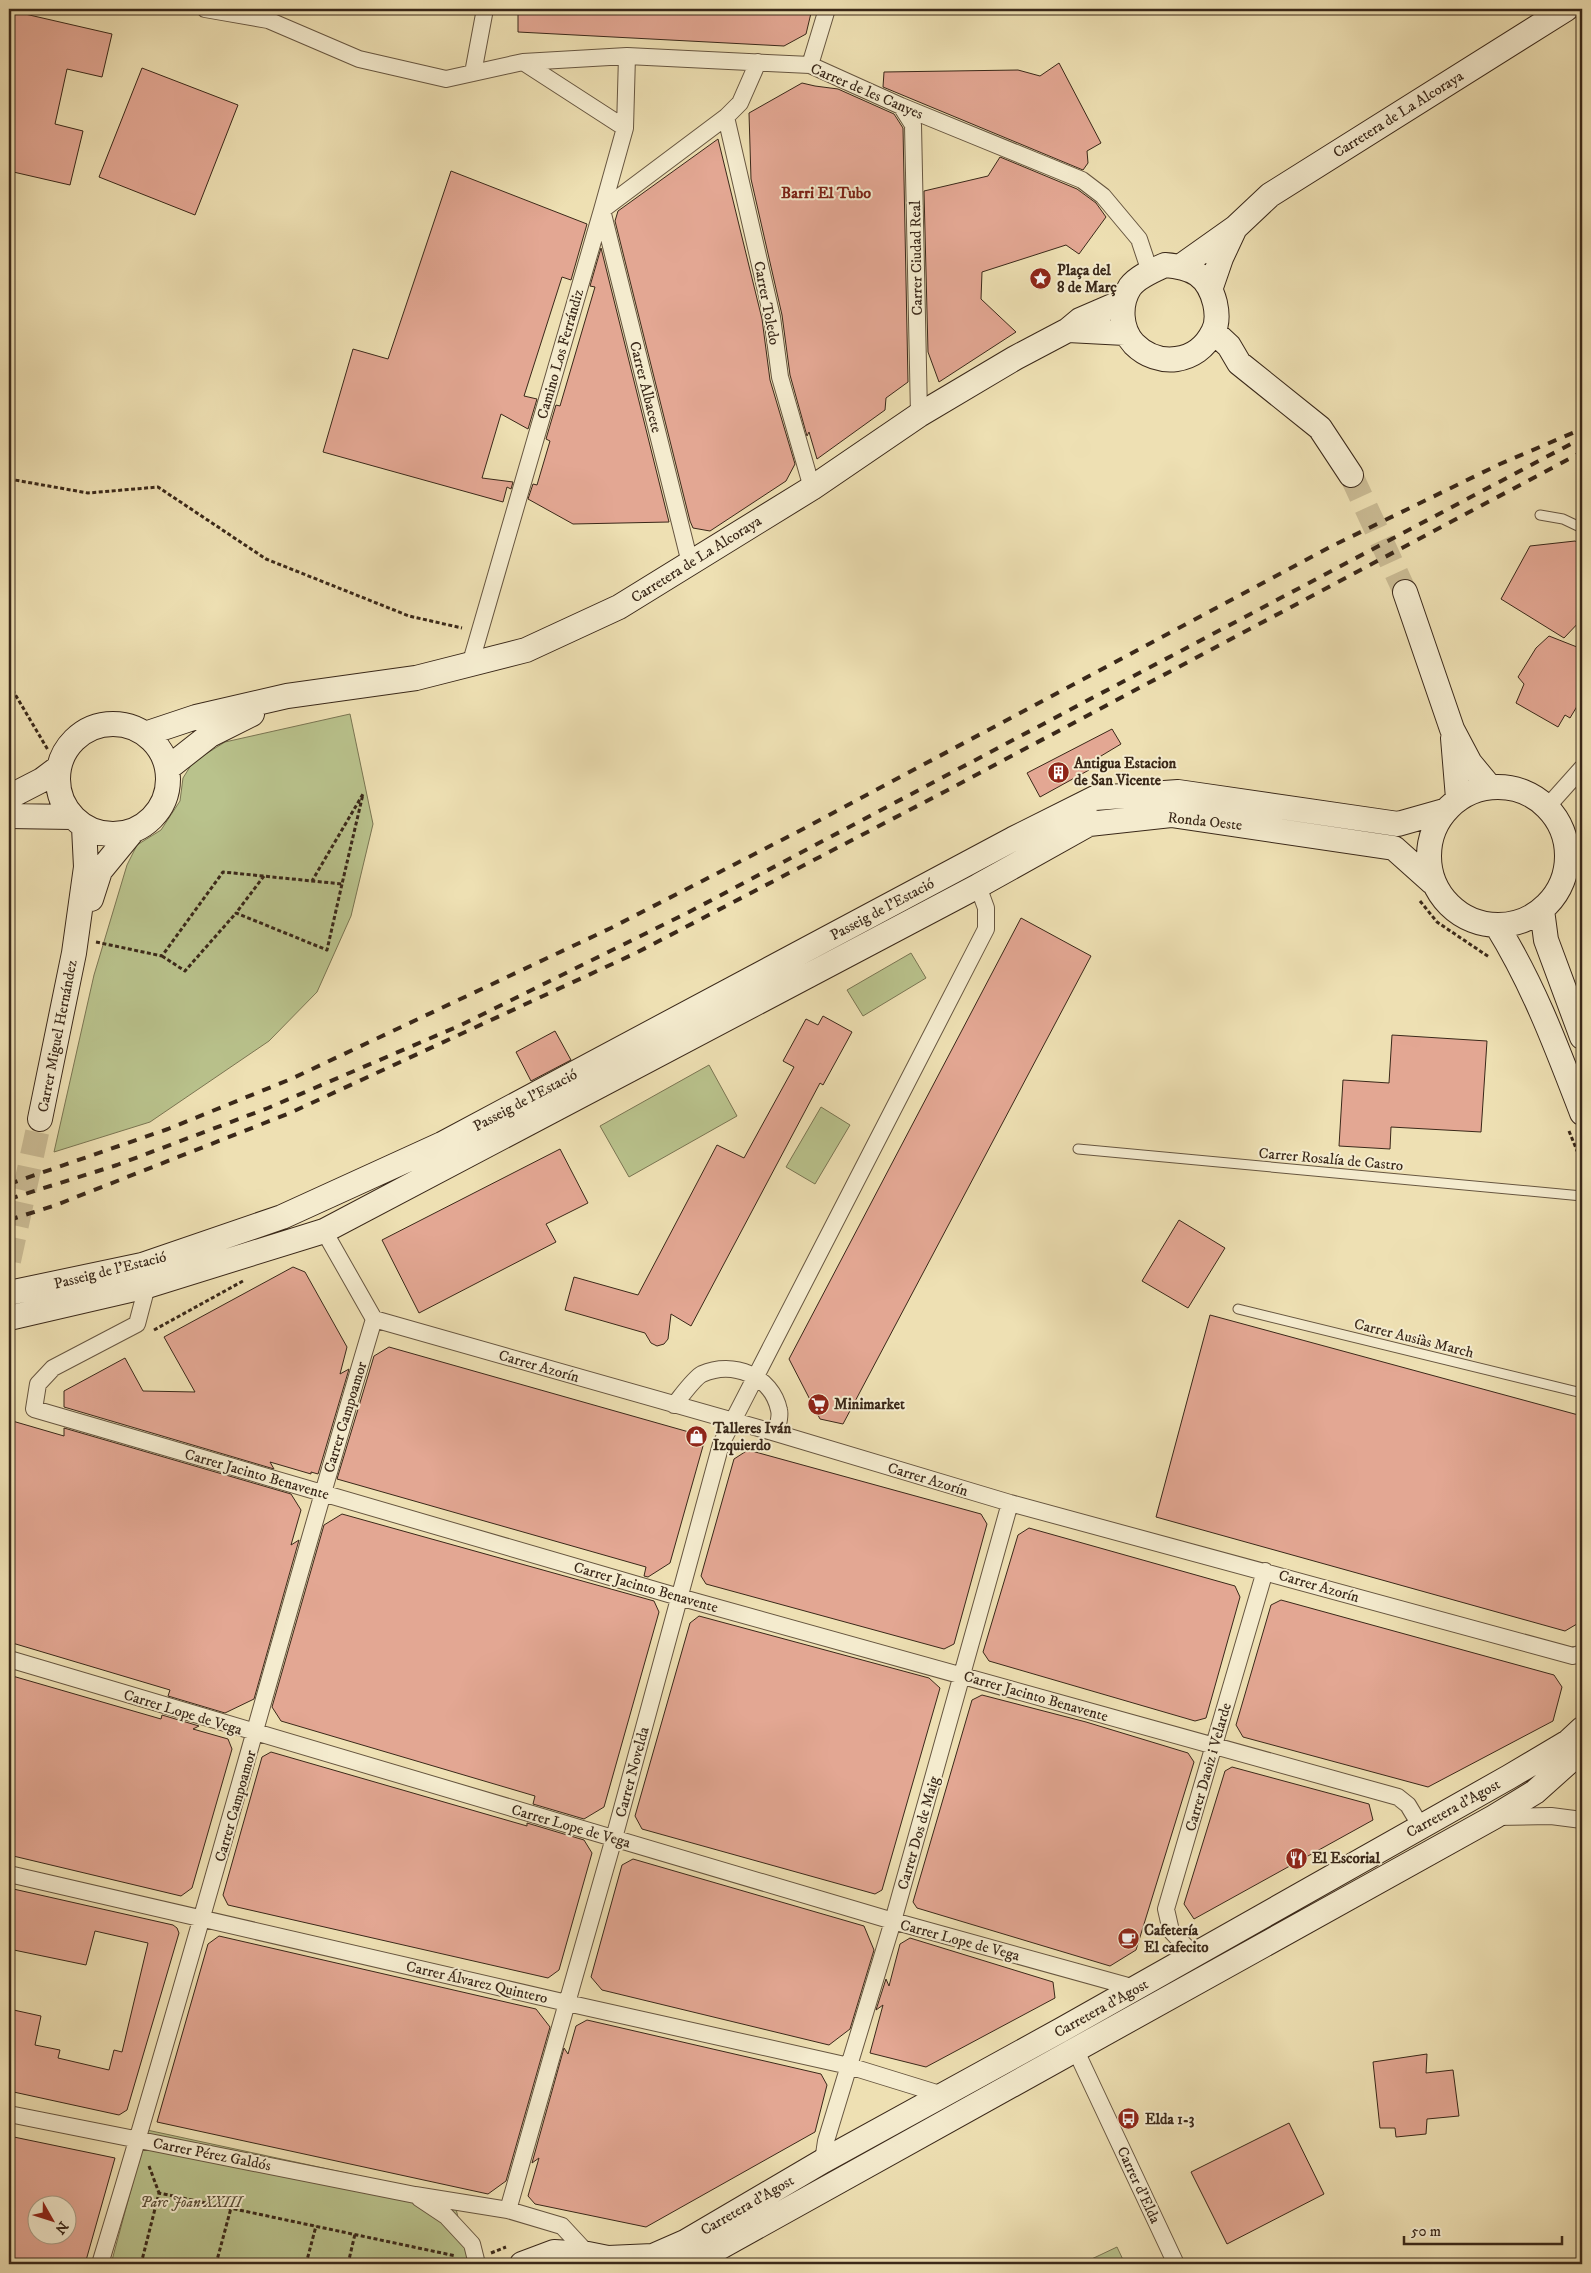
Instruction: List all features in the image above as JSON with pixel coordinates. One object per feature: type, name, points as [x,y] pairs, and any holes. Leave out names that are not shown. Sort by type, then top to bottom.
[{"type":"main road","name":"Carretera de La Alcoraya","points":[[1181,266],[1236,227],[1270,195],[1566,9]]},
{"type":"main road","name":"Carretera de La Alcoraya","points":[[1211,287],[1236,227]]},
{"type":"main road","points":[[1165,265],[1181,266],[1192,271],[1211,287],[1218,313],[1214,332],[1199,351],[1181,359],[1162,360],[1143,352],[1125,332],[1122,314],[1124,301],[1130,286],[1150,272],[1165,265]]},
{"type":"main road","name":"Carretera de La Alcoraya","points":[[145,734],[196,718],[287,696],[416,678],[526,650],[619,607],[812,488],[919,415],[1014,358],[1068,330],[1080,320],[1124,301]]},
{"type":"main road","name":"Carretera de La Alcoraya","points":[[1068,330],[1125,332]]},
{"type":"main road","points":[[1214,332],[1229,346],[1239,363],[1320,428],[1351,475]]},
{"type":"main road","points":[[1199,351],[1217,360],[1239,363]]},
{"type":"main road","points":[[1405,592],[1452,729],[1470,763],[1489,786]]},
{"type":"main road","name":"Carretera de La Alcoraya","points":[[168,768],[210,735],[287,696]]},
{"type":"main road","points":[[9,816],[78,822],[108,835],[132,832],[146,824],[157,813],[165,799],[168,784],[168,768],[160,748],[145,734],[120,724],[93,727],[70,743],[58,768],[58,791],[67,812],[78,822]]},
{"type":"main road","points":[[1424,889],[1429,841],[1451,804],[1452,729]]},
{"type":"main road","points":[[9,797],[42,780],[58,768]]},
{"type":"main road","name":"Ronda Oeste","points":[[978,886],[1089,824],[1171,815],[1394,848],[1424,889],[1473,922],[1496,926],[1511,925],[1530,918],[1542,910],[1556,894],[1567,862],[1565,838],[1548,806],[1520,789],[1489,786],[1451,804],[1398,824],[1178,792],[1095,798],[1013,839]]},
{"type":"main road","name":"Carrer Miguel Hernández","points":[[40,1119],[76,946],[86,867],[78,822]]},
{"type":"main road","name":"Carrer Miguel Hernández","points":[[76,946],[100,872],[132,832]]},
{"type":"main road","name":"Passeig de l'Estació","points":[[18,1291],[142,1265],[291,1213],[442,1144],[1013,839]]},
{"type":"main road","name":"Passeig de l'Estació","points":[[15,1316],[147,1286],[324,1231],[978,886]]},
{"type":"main road","points":[[1542,910],[1546,940],[1582,1037]]},
{"type":"main road","points":[[1496,926],[1520,963],[1541,1008],[1576,1121]]},
{"type":"main road","name":"Carretera d'Agost","points":[[522,2264],[554,2252],[603,2259],[652,2256],[685,2242],[823,2161],[1063,2029],[1568,1742],[1582,1729]]},
{"type":"main road","name":"Carretera d'Agost","points":[[690,2264],[1494,1817],[1535,1792],[1582,1750]]},
{"type":"main road","points":[[1063,2029],[1076,2051]]},
{"type":"street","name":"Carrer de les Canyes","points":[[205,9],[268,20],[359,59],[446,79],[523,62],[627,56],[810,65],[901,106],[1082,180],[1103,196],[1139,239],[1150,272]]},
{"type":"street","points":[[473,73],[485,9]]},
{"type":"street","points":[[810,65],[827,9]]},
{"type":"street","name":"Camino Los Ferrándiz","points":[[470,665],[625,128],[627,56]]},
{"type":"street","points":[[523,62],[625,128]]},
{"type":"street","points":[[602,210],[726,117],[740,103],[758,62]]},
{"type":"street","name":"Carrer Ciudad Real","points":[[901,106],[913,125],[919,415]]},
{"type":"street","name":"Carrer Toledo","points":[[726,117],[772,317],[780,377],[812,488]]},
{"type":"street","name":"Carrer Albacete","points":[[602,210],[690,563]]},
{"type":"street","points":[[1548,806],[1582,768]]},
{"type":"street","name":"Carrer Novelda","points":[[508,2210],[614,1838],[721,1444],[986,929],[986,908],[978,886]]},
{"type":"street","points":[[324,1231],[374,1319]]},
{"type":"street","points":[[130,1329],[137,1324],[147,1286]]},
{"type":"street","name":"Carrer Azorín","points":[[374,1319],[1010,1503],[1573,1656],[1582,1653]]},
{"type":"street","name":"Carrer Campoamor","points":[[100,2264],[256,1734],[322,1493],[374,1319]]},
{"type":"street","name":"Carrer Jacinto Benavente","points":[[130,1329],[53,1368],[38,1384],[34,1409],[679,1597],[1398,1797],[1408,1805],[1420,1825]]},
{"type":"street","points":[[674,1405],[701,1374],[728,1369],[755,1375],[769,1388],[780,1411],[776,1434]]},
{"type":"street","name":"Carrer Dos de Maig","points":[[823,2161],[826,2142],[893,1922],[1010,1503]]},
{"type":"street","name":"Carrer Daoiz i Velarde","points":[[1194,1955],[1171,1931],[1166,1909],[1265,1571]]},
{"type":"street","name":"Carrer Lope de Vega","points":[[9,1659],[893,1922],[1135,1988]]},
{"type":"street","points":[[1494,1817],[1551,1816],[1582,1820]]},
{"type":"street","name":"Carrer Álvarez Quintero","points":[[9,1874],[849,2066],[943,2094]]},
{"type":"street","name":"Carrer d’Elda","points":[[1076,2051],[1176,2264]]},
{"type":"street","name":"Carrer Pérez Galdós","points":[[9,2114],[415,2195],[508,2210],[562,2226],[603,2259]]},
{"type":"street","name":"Carrer Pérez Galdós","points":[[415,2195],[446,2216],[472,2244],[477,2264]]},
{"type":"lane","points":[[1540,515],[1563,519],[1582,528]]},
{"type":"lane","name":"Carrer Rosalía de Castro","points":[[1078,1149],[1582,1196]]},
{"type":"lane","name":"Carrer Ausiàs March","points":[[1238,1309],[1582,1393]]},
{"type":"path","points":[[9,479],[88,493],[158,487],[266,559],[409,616],[479,632]]},
{"type":"path","points":[[9,684],[58,768]]},
{"type":"path","points":[[236,913],[327,950],[363,794],[312,881]]},
{"type":"path","points":[[162,956],[223,872],[342,884]]},
{"type":"path","points":[[76,946],[162,956],[185,971],[236,913],[264,876]]},
{"type":"path","points":[[1424,889],[1437,922],[1495,963]]},
{"type":"path","points":[[1576,1121],[1582,1163]]},
{"type":"path","points":[[130,1329],[136,1340],[246,1280]]},
{"type":"path","points":[[141,2264],[159,2193],[462,2257]]},
{"type":"path","points":[[216,2264],[231,2208]]},
{"type":"path","points":[[306,2264],[316,2226]]},
{"type":"path","points":[[348,2264],[354,2234]]},
{"type":"path","points":[[142,2259],[163,2264]]},
{"type":"green space","points":[[350,714],[373,824],[351,916],[317,992],[269,1041],[150,1122],[54,1152],[94,975],[127,865],[137,845],[161,830],[180,801],[183,778],[193,762],[225,742]]},
{"type":"green space","points":[[911,953],[926,978],[863,1016],[847,990]]},
{"type":"green space","points":[[709,1065],[737,1116],[629,1177],[600,1126]]},
{"type":"green space","points":[[821,1107],[850,1125],[815,1184],[786,1167]]},
{"type":"green space","name":"Parc Joan XXIII","points":[[147,2130],[453,2196],[469,2264],[111,2264]]},
{"type":"green space","points":[[1117,2247],[1125,2264],[1081,2264]]},
{"type":"building","points":[[518,9],[812,9],[806,34],[784,46],[518,32]]},
{"type":"building","points":[[12,11],[112,34],[102,77],[67,69],[55,124],[83,131],[70,185],[9,171],[9,25]]},
{"type":"building","points":[[1059,63],[1101,143],[1087,151],[1088,163],[1083,170],[883,87],[884,72],[1018,70],[1040,76]]},
{"type":"building","points":[[142,68],[238,105],[195,215],[99,177]]},
{"type":"building","points":[[802,83],[838,89],[894,114],[903,128],[908,382],[886,398],[885,410],[817,459],[809,432],[807,436],[790,375],[782,315],[751,179],[749,113]]},
{"type":"building","points":[[718,139],[762,319],[770,380],[795,464],[786,481],[710,531],[693,528],[690,521],[615,221],[618,211]]},
{"type":"building","points":[[1000,157],[1077,189],[1096,203],[1106,217],[1079,254],[1066,245],[982,272],[981,299],[1016,332],[939,382],[928,352],[924,191],[988,176]]},
{"type":"building","points":[[451,171],[587,224],[571,280],[562,277],[524,396],[537,399],[528,429],[501,414],[482,478],[513,482],[511,489],[507,487],[503,502],[323,452],[353,349],[388,359]]},
{"type":"building","points":[[601,248],[669,522],[573,524],[528,499],[533,484],[537,485],[550,441],[546,439],[556,405],[560,406],[595,287],[590,286]]},
{"type":"building","points":[[1575,541],[1582,545],[1582,619],[1564,638],[1501,599],[1530,546]]},
{"type":"building","points":[[1549,636],[1582,649],[1582,698],[1570,718],[1565,715],[1558,727],[1516,703],[1524,684],[1518,677],[1536,648]]},
{"type":"building","name":"Antigua Estacion de San Vicente","points":[[1112,729],[1121,744],[1086,765],[1089,770],[1040,797],[1027,773]]},
{"type":"building","points":[[1021,918],[1091,956],[843,1424],[820,1419],[789,1359]]},
{"type":"building","points":[[823,1016],[852,1032],[823,1085],[820,1083],[691,1326],[671,1314],[668,1339],[664,1344],[657,1346],[651,1343],[645,1333],[565,1310],[574,1277],[638,1295],[717,1145],[744,1158],[794,1067],[783,1061],[806,1019],[818,1025]]},
{"type":"building","points":[[555,1031],[571,1060],[531,1081],[516,1052]]},
{"type":"building","points":[[1392,1035],[1487,1041],[1481,1132],[1391,1127],[1390,1149],[1339,1146],[1343,1080],[1389,1083]]},
{"type":"building","points":[[560,1149],[588,1203],[546,1224],[556,1242],[419,1313],[382,1240]]},
{"type":"building","points":[[1179,1220],[1225,1248],[1188,1308],[1142,1281]]},
{"type":"building","points":[[293,1267],[305,1272],[347,1347],[340,1374],[349,1369],[318,1474],[311,1472],[311,1474],[270,1462],[274,1469],[64,1407],[64,1391],[125,1358],[143,1391],[195,1392],[164,1337]]},
{"type":"building","points":[[1210,1315],[1582,1416],[1582,1621],[1565,1631],[1156,1517]]},
{"type":"building","points":[[389,1347],[696,1434],[703,1446],[670,1563],[648,1577],[644,1576],[646,1567],[337,1479],[374,1356]]},
{"type":"building","points":[[9,1420],[64,1436],[64,1428],[291,1494],[301,1510],[291,1545],[299,1540],[254,1699],[225,1713],[168,1696],[170,1690],[9,1642]]},
{"type":"building","points":[[748,1450],[981,1514],[987,1524],[954,1644],[944,1649],[706,1584],[701,1576],[734,1459]]},
{"type":"building","points":[[342,1514],[654,1601],[659,1612],[604,1807],[584,1819],[533,1804],[535,1796],[281,1721],[272,1707],[324,1525]]},
{"type":"building","points":[[1029,1528],[1235,1586],[1240,1597],[1206,1718],[1195,1721],[989,1661],[983,1652],[1018,1535]]},
{"type":"building","points":[[1281,1600],[1554,1675],[1562,1687],[1553,1721],[1428,1787],[1243,1737],[1236,1725],[1271,1605]]},
{"type":"building","points":[[699,1616],[929,1678],[940,1688],[882,1890],[875,1894],[642,1829],[635,1816],[690,1623]]},
{"type":"building","points":[[9,1675],[161,1719],[162,1715],[199,1726],[193,1729],[228,1739],[232,1749],[192,1888],[181,1896],[9,1855]]},
{"type":"building","points":[[982,1695],[1086,1722],[1188,1753],[1194,1762],[1136,1950],[1110,1966],[917,1908],[913,1902],[972,1700]]},
{"type":"building","points":[[271,1752],[527,1826],[527,1823],[584,1840],[592,1853],[559,1970],[548,1978],[228,1905],[223,1895],[262,1757]]},
{"type":"building","points":[[1232,1767],[1369,1804],[1373,1820],[1194,1919],[1184,1904],[1225,1771]]},
{"type":"building","points":[[633,1859],[864,1926],[874,1950],[850,2029],[829,2045],[602,1990],[591,1977],[622,1865]]},
{"type":"building","points":[[9,1888],[173,1925],[177,1928],[179,1933],[127,2110],[119,2115],[9,2091],[9,2009],[41,2016],[35,2045],[60,2050],[58,2058],[109,2070],[114,2050],[122,2052],[148,1943],[95,1931],[86,1965],[9,1949]]},
{"type":"building","points":[[219,1936],[536,2009],[550,2027],[506,2181],[488,2194],[157,2122],[208,1944]]},
{"type":"building","points":[[910,1938],[1053,1982],[1055,1998],[926,2067],[870,2053],[883,2005],[876,2010],[886,1979],[889,1986],[900,1944]]},
{"type":"building","points":[[587,2020],[821,2074],[827,2085],[815,2132],[646,2227],[535,2204],[528,2196],[539,2158],[532,2163],[564,2048],[568,2054],[576,2026]]},
{"type":"building","points":[[1427,2054],[1426,2073],[1453,2070],[1459,2116],[1427,2119],[1426,2134],[1396,2137],[1395,2128],[1380,2128],[1373,2062]]},
{"type":"building","points":[[1289,2123],[1324,2194],[1227,2244],[1191,2172]]},
{"type":"building","points":[[9,2136],[115,2158],[85,2264],[9,2264]]},
{"type":"tunnel","points":[[1351,475],[1405,592]]},
{"type":"tunnel","points":[[9,1261],[40,1119]]},
{"type":"railway","points":[[9,1184],[168,1129],[291,1079],[611,928],[805,828],[1332,546],[1500,464],[1582,429]]},
{"type":"railway","points":[[9,1199],[117,1165],[268,1108],[461,1025],[689,912],[1582,438]]},
{"type":"railway","points":[[9,1220],[56,1205],[290,1113],[636,953],[944,792],[1582,452]]},
{"type":"place","name":"Plaça del 8 de Març","points":[[1041,279]]},
{"type":"place","name":"Antigua Estacion de San Vicente","points":[[1058,772]]},
{"type":"place","name":"Minimarket","points":[[818,1404]]},
{"type":"place","name":"Talleres Iván Izquierdo","points":[[697,1437]]},
{"type":"place","name":"El Escorial","points":[[1296,1858]]},
{"type":"place","name":"Cafetería El cafecito","points":[[1128,1939]]},
{"type":"place","name":"Elda 1-3","points":[[1129,2119]]},
{"type":"district","name":"Barri El Tubo","points":[[826,192]]}]
